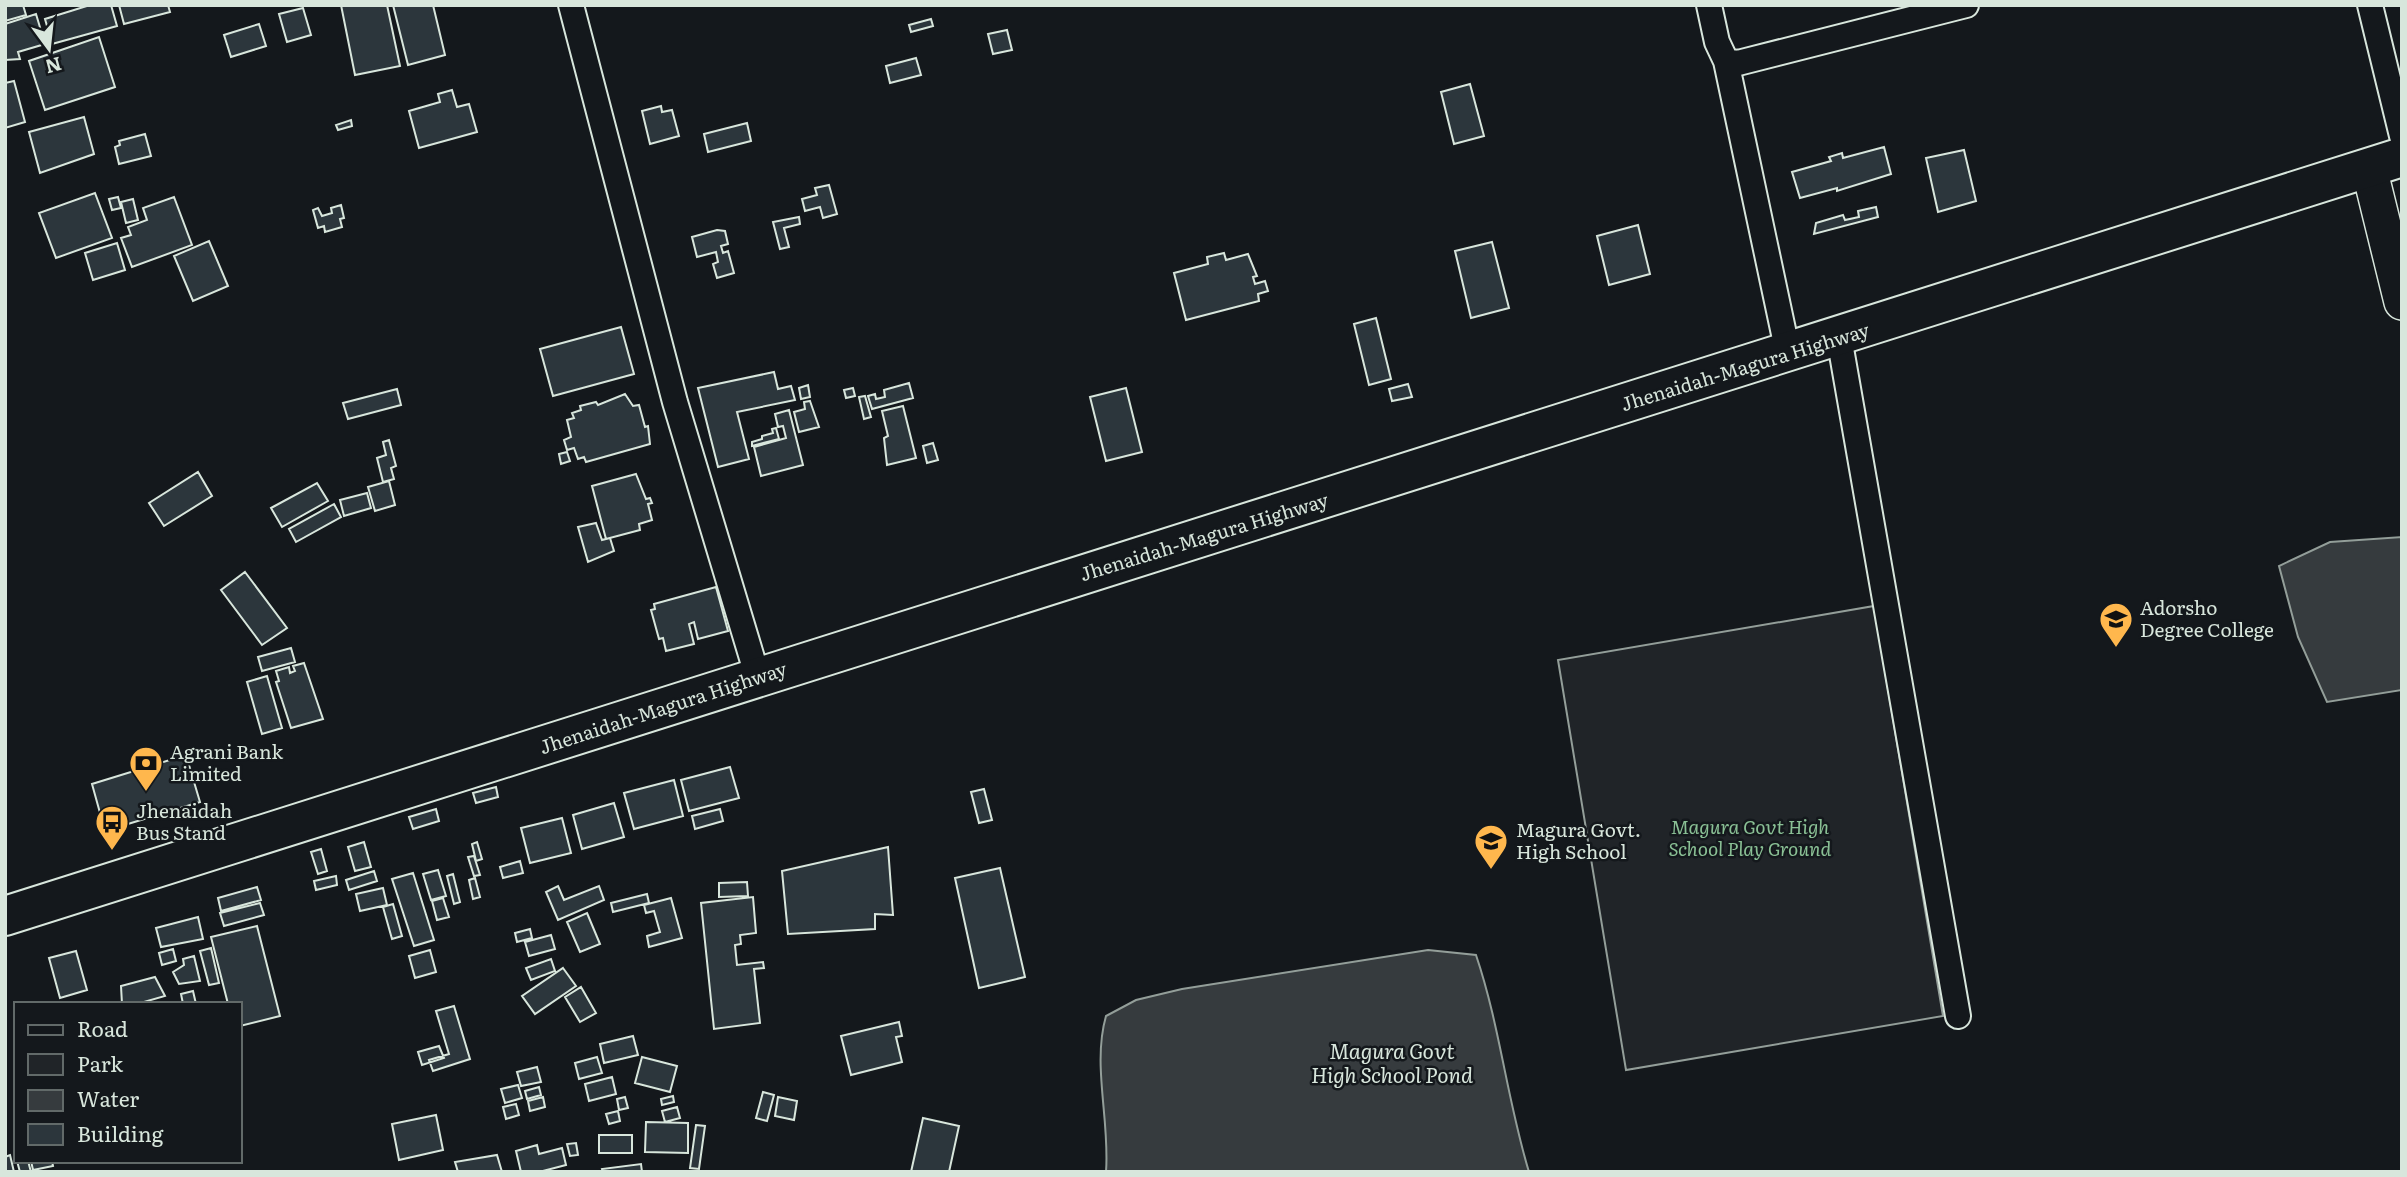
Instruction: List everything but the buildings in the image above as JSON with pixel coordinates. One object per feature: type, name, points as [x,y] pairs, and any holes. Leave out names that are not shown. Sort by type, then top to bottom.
[{"type":"highway","name":"Jhenaidah-Magura Highway","points":[[5,916],[2385,162]]},
{"type":"main road","points":[[2385,162],[2402,302]]},
{"type":"street","points":[[571,5],[675,402],[758,678]]},
{"type":"street","points":[[1709,5],[1717,42],[1726,61],[1788,353]]},
{"type":"street","points":[[1726,61],[1751,60],[1966,5]]},
{"type":"street","points":[[2370,5],[2402,136]]},
{"type":"street","points":[[1839,337],[1958,1016]]},
{"type":"green space","name":"Magura Govt High School Play Ground","points":[[1874,606],[1943,1016],[1626,1070],[1558,660]]},
{"type":"water","points":[[2402,537],[2402,690],[2327,702],[2298,637],[2279,566],[2330,542]]},
{"type":"water","name":"Magura Govt High School Pond","points":[[1428,950],[1476,955],[1529,1172],[1106,1172],[1101,1054],[1106,1016],[1136,1000],[1182,989]]},
{"type":"place","name":"Adorsho Degree College","points":[[2116,649]]},
{"type":"place","name":"Agrani Bank Limited","points":[[146,793]]},
{"type":"place","name":"Jhenaidah Bus Stand","points":[[112,852]]},
{"type":"place","name":"Magura Govt. High School","points":[[1491,871]]}]
